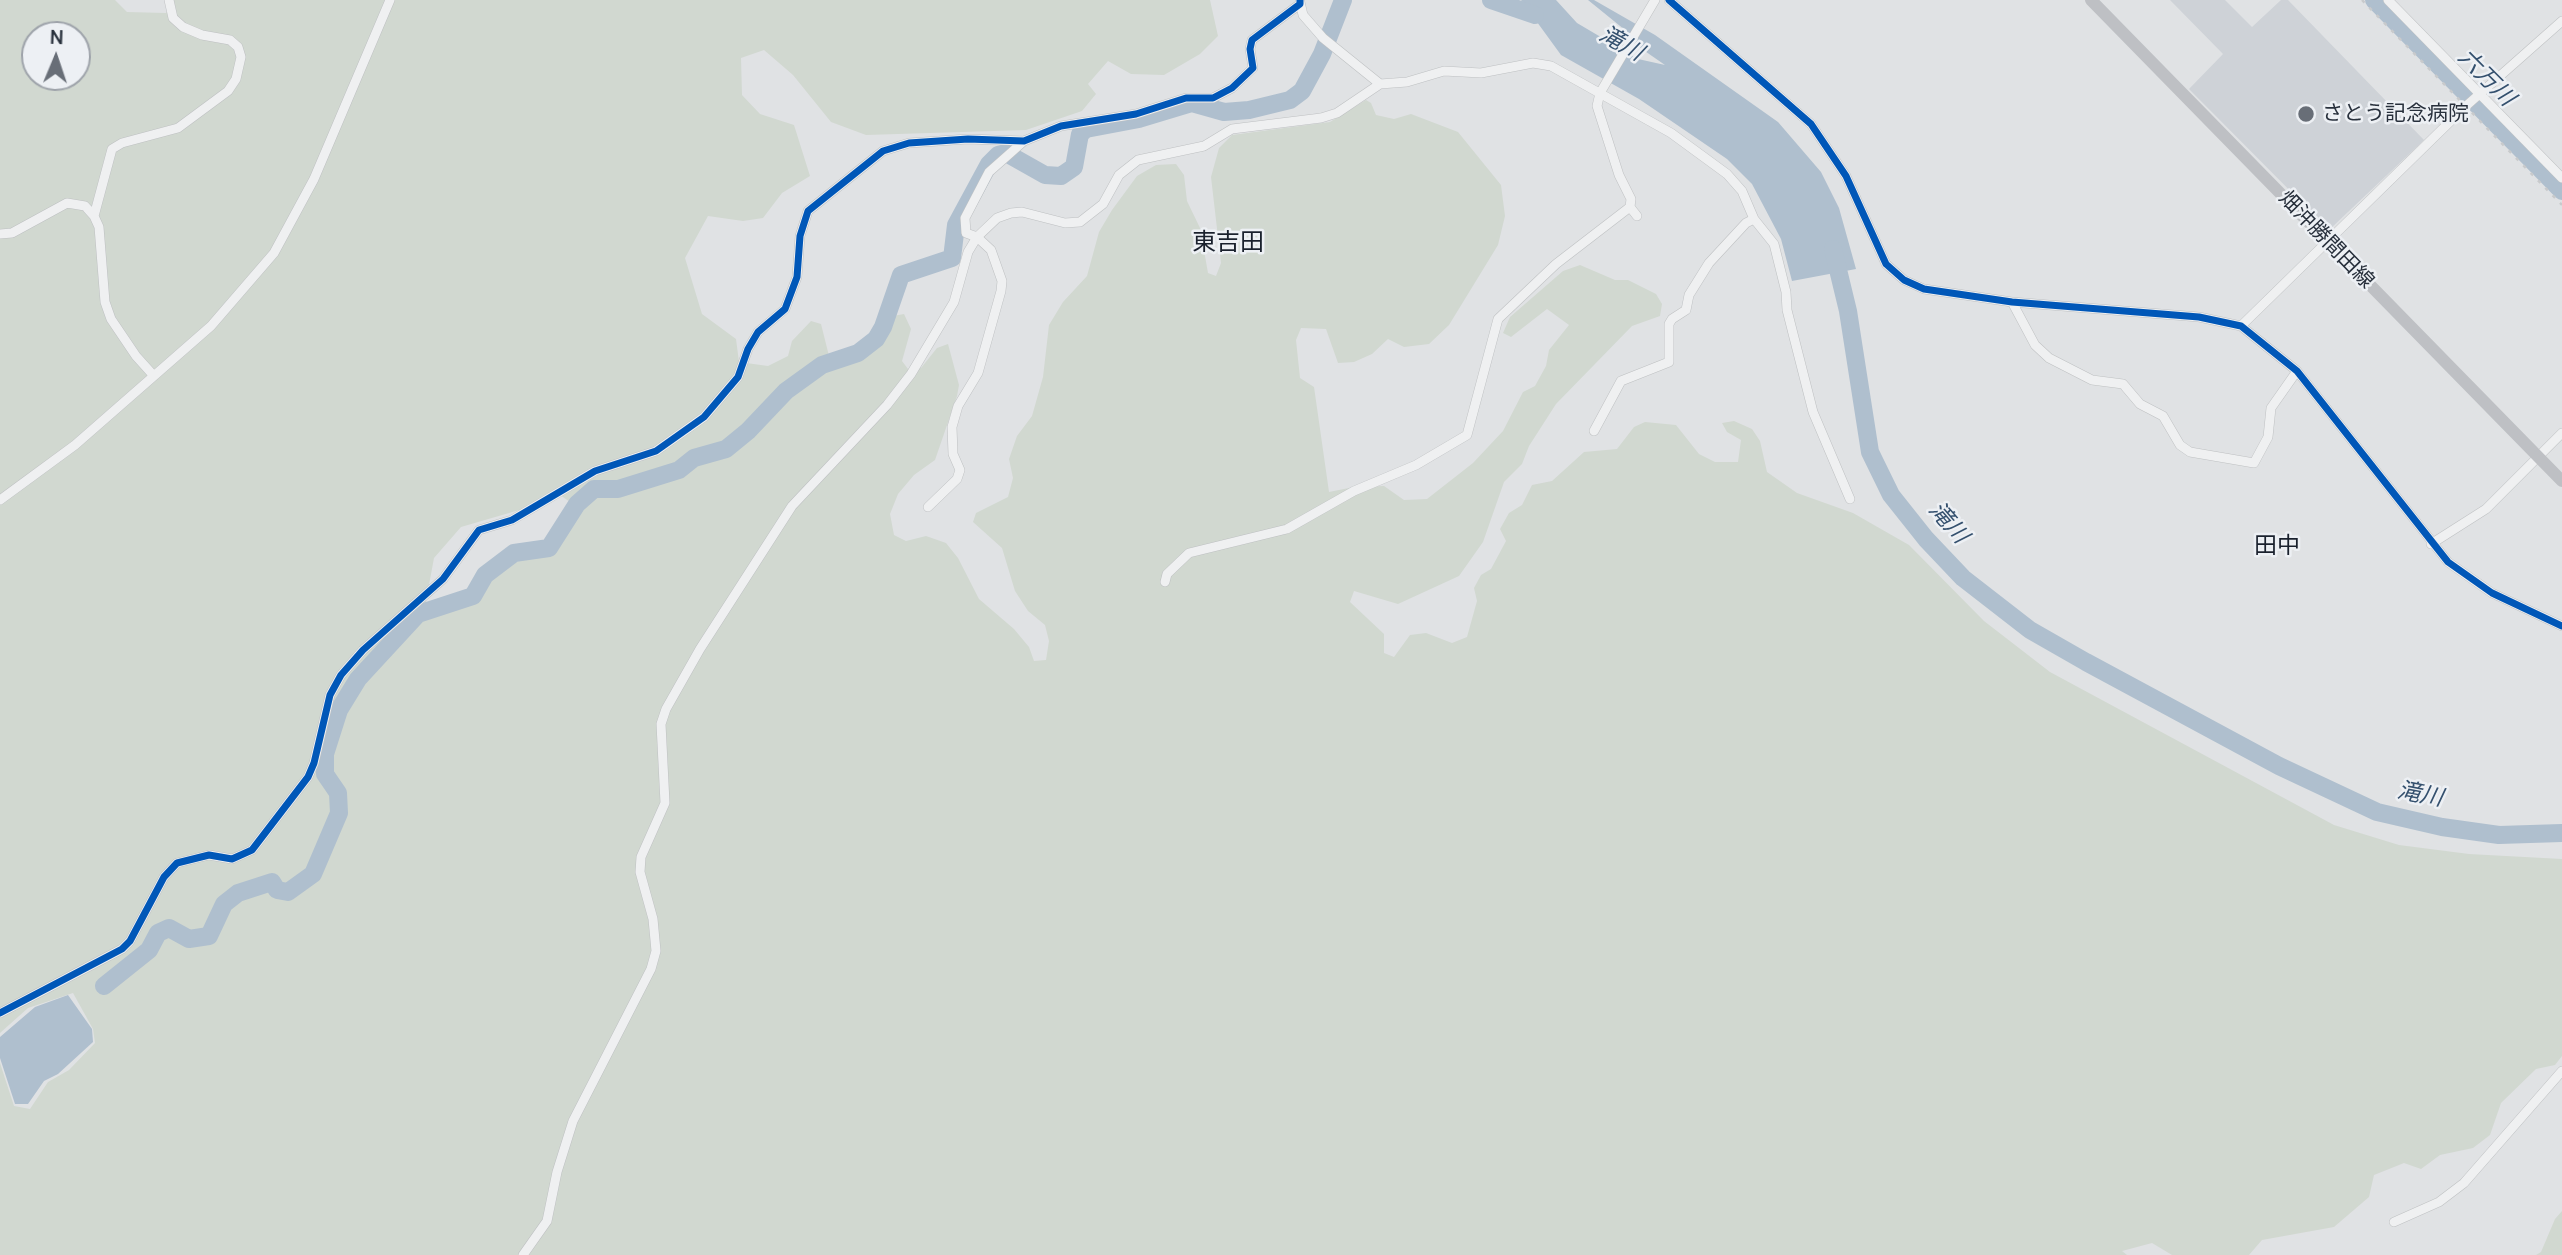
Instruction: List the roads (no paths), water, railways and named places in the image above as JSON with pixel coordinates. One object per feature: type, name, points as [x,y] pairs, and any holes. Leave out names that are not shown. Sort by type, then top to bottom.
[{"type":"main road","name":"畑沖勝間田線","points":[[2091,0],[2562,481]]},
{"type":"street","points":[[94,215],[112,149],[122,143],[178,128],[228,91],[236,79],[241,57],[238,47],[230,40],[202,35],[183,27],[173,18],[169,0]]},
{"type":"street","points":[[2,497],[75,445],[211,326],[275,253],[314,179],[390,0]]},
{"type":"street","points":[[1637,216],[1630,207],[1631,199],[1600,123],[1597,106],[1600,93],[1655,0]]},
{"type":"street","points":[[1669,0],[1811,124],[1846,176],[1886,264],[1904,280],[1924,289],[2012,302],[2199,317],[2241,326],[2297,371],[2431,544],[2470,580],[2562,626]]},
{"type":"street","points":[[2388,0],[2562,178]]},
{"type":"street","points":[[928,507],[957,479],[960,470],[953,454],[952,427],[958,407],[978,373],[1001,291],[1002,281],[991,250],[977,237],[965,233],[965,218],[989,172],[1006,154],[1024,141],[1062,127],[1136,114],[1186,98],[1213,98],[1232,88],[1253,68],[1250,49],[1252,40],[1300,2],[1303,15],[1322,38],[1380,84]]},
{"type":"street","points":[[2241,326],[2329,243],[2469,103],[2562,21]]},
{"type":"street","points":[[523,1255],[547,1220],[557,1172],[573,1121],[651,969],[656,951],[655,928],[640,872],[641,857],[664,803],[661,724],[666,709],[700,649],[792,506],[887,405],[911,374],[954,302],[968,252],[977,237],[998,218],[1022,212],[1065,223],[1080,222],[1103,204],[1119,175],[1138,160],[1204,146],[1232,129],[1321,118],[1337,113],[1380,84],[1407,82],[1444,72],[1481,74],[1533,63],[1551,66],[1671,133],[1709,160],[1742,191],[1754,219],[1774,244],[1786,292],[1787,310],[1813,412],[1850,499]]},
{"type":"street","points":[[0,1013],[122,949],[130,941],[164,877],[177,863],[209,855],[242,857],[252,850],[308,776],[314,763],[330,695],[341,675],[363,650],[443,579],[479,530],[520,515],[595,471],[656,451],[704,417],[738,377],[748,349],[758,332],[785,309],[797,277],[800,236],[808,211],[892,147],[968,139],[1024,141]]},
{"type":"street","points":[[0,234],[12,233],[67,203],[85,206],[94,215],[99,228],[105,302],[111,319],[136,356],[154,376]]},
{"type":"street","points":[[1165,582],[1167,574],[1189,553],[1287,529],[1354,491],[1416,465],[1467,435],[1498,318],[1556,264],[1630,207]]},
{"type":"street","points":[[1594,431],[1621,382],[1669,362],[1669,324],[1686,310],[1689,295],[1709,263],[1754,219]]},
{"type":"street","points":[[2012,302],[2035,345],[2049,358],[2092,380],[2123,384],[2140,404],[2163,416],[2180,445],[2190,452],[2254,463],[2268,437],[2272,408],[2297,371]]},
{"type":"street","points":[[2431,544],[2486,509],[2562,433]]},
{"type":"street","points":[[2394,1222],[2439,1202],[2464,1183],[2562,1071]]},
{"type":"water","points":[[1521,0],[1556,0],[1577,23],[1638,59],[1665,65],[1639,47],[1625,30],[1588,0],[1594,0],[1655,35],[1778,122],[1821,172],[1839,208],[1856,269],[1792,281],[1781,239],[1752,184],[1727,159],[1639,99],[1561,55]]},
{"type":"water","points":[[68,995],[92,1029],[93,1042],[58,1074],[44,1081],[28,1104],[15,1104],[0,1058],[0,1037],[35,1007]]},
{"type":"waterway","points":[[104,986],[149,950],[158,933],[169,928],[189,939],[209,936],[224,904],[238,893],[272,882],[277,890],[288,892],[313,874],[339,813],[338,793],[325,774],[325,754],[339,710],[358,679],[418,614],[473,596],[485,575],[514,553],[549,548],[577,504],[594,489],[618,489],[679,470],[694,458],[726,449],[748,431],[786,391],[822,365],[858,353],[876,339],[883,327],[901,275],[952,258],[956,225],[989,164],[998,155],[1006,153],[1045,175],[1061,176],[1074,167],[1080,134],[1086,129],[1139,119],[1192,103],[1224,112],[1249,110],[1290,100],[1302,91],[1322,54],[1343,0]]},
{"type":"waterway","points":[[1491,0],[1535,15]]},
{"type":"waterway","name":"六万川","points":[[2374,0],[2562,191]]},
{"type":"waterway","name":"滝川","points":[[1833,249],[1848,311],[1870,452],[1891,495],[1926,539],[1963,578],[2030,630],[2086,662],[2279,766],[2377,812],[2442,827],[2499,835],[2562,833]]},
{"type":"railway","points":[[2362,0],[2562,205]]},
{"type":"place","name":"さとう記念病院","points":[[2306,114]]},
{"type":"district","name":"東吉田","points":[[1228,243]]},
{"type":"district","name":"田中","points":[[2277,547]]}]
